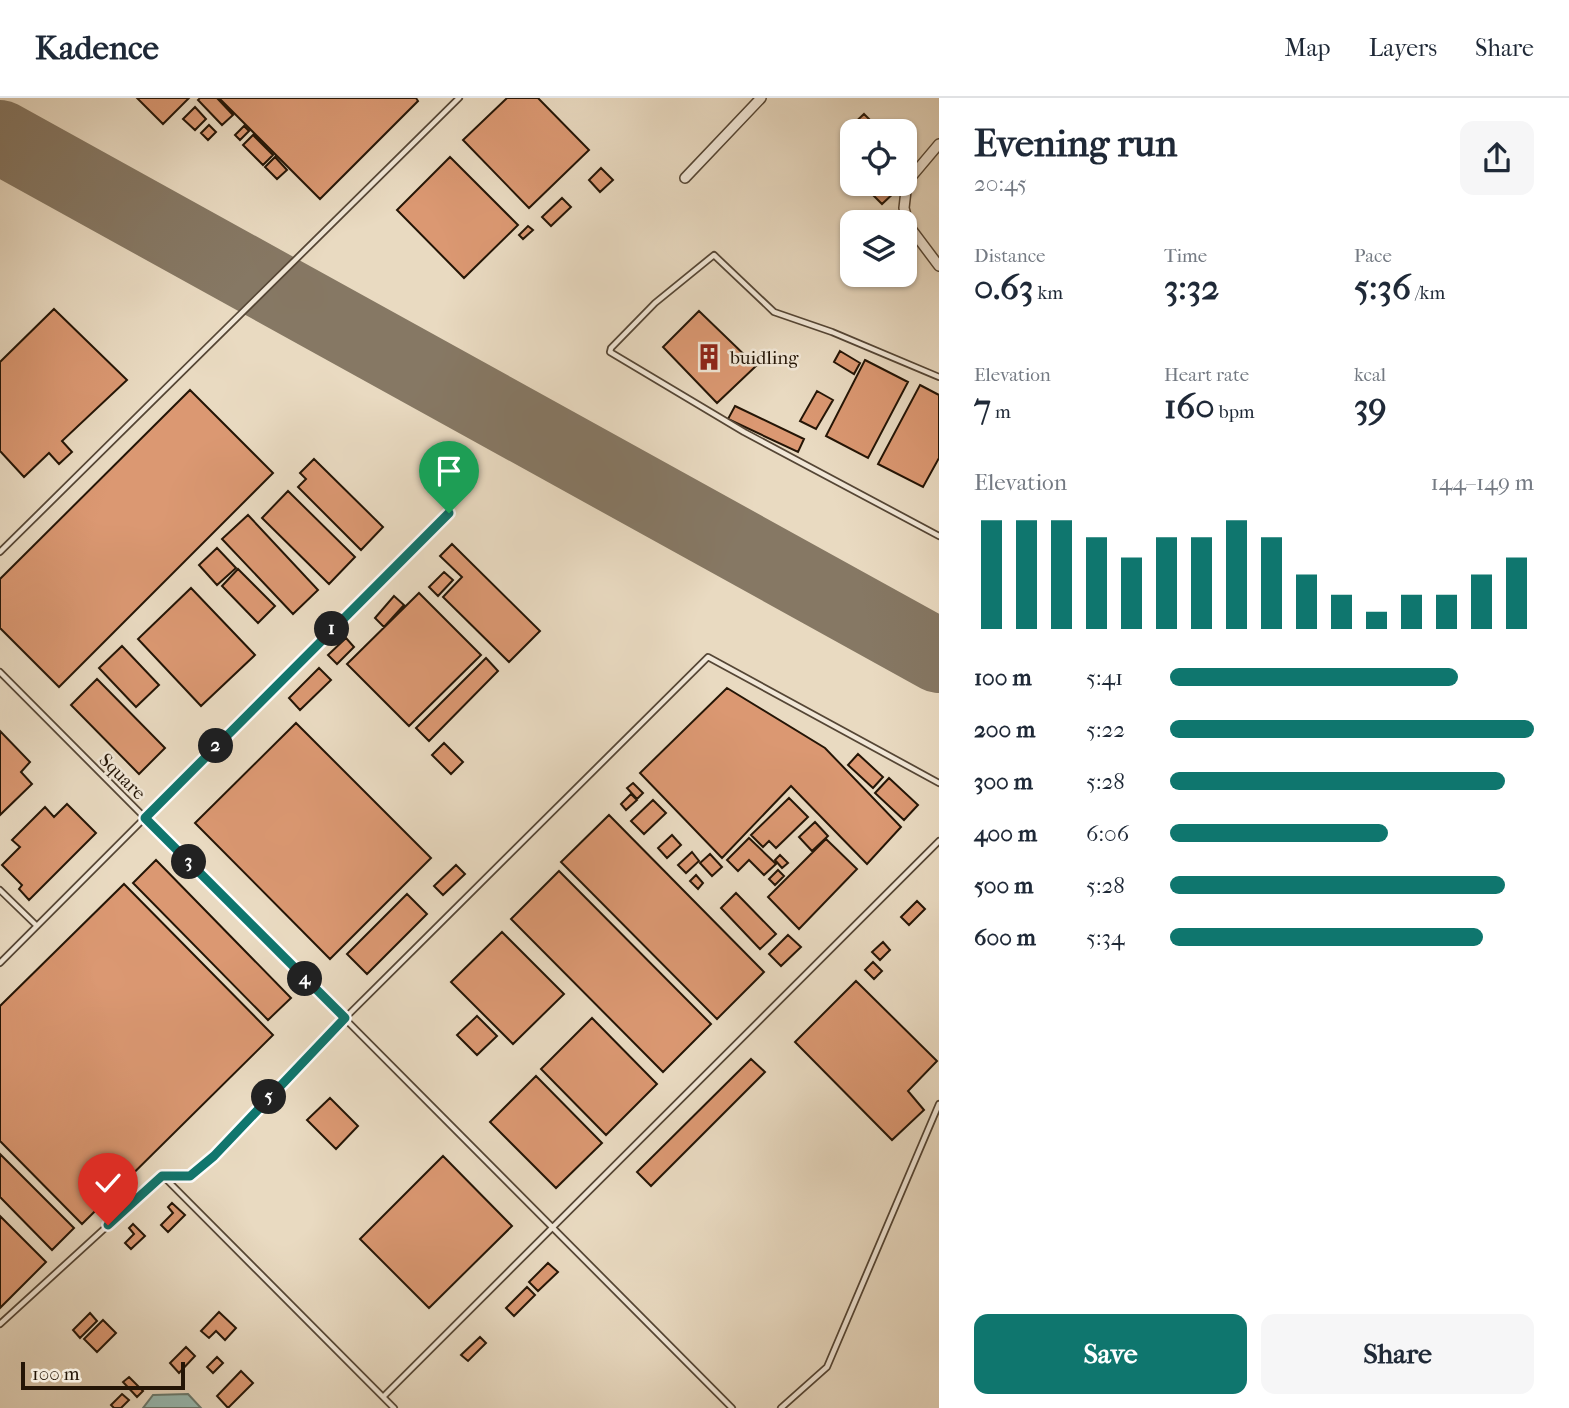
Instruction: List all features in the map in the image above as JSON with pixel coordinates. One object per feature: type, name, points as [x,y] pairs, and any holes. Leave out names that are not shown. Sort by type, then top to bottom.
[{"type":"street","points":[[685,178],[761,98]]},
{"type":"street","points":[[939,144],[907,182],[904,208],[909,226],[939,266]]},
{"type":"lane","points":[[0,552],[459,98]]},
{"type":"lane","points":[[939,377],[832,332],[774,312],[714,255],[655,303],[620,338],[610,352],[744,432],[939,536]]},
{"type":"lane","points":[[0,963],[449,513]]},
{"type":"lane","points":[[0,1324],[162,1176],[190,1176],[214,1156],[345,1018],[708,657],[939,783]]},
{"type":"lane","name":"Square","points":[[0,672],[732,1408]]},
{"type":"lane","points":[[383,1397],[939,841]]},
{"type":"lane","points":[[0,890],[37,926]]},
{"type":"lane","points":[[781,1408],[827,1367],[939,1104]]},
{"type":"lane","points":[[162,1176],[394,1408]]},
{"type":"water","points":[[188,1394],[201,1408],[143,1408],[153,1395]]},
{"type":"building","points":[[137,98],[189,98],[163,124]]},
{"type":"building","points":[[217,98],[233,115],[222,125],[198,100]]},
{"type":"building","points":[[219,98],[416,98],[418,101],[320,199]]},
{"type":"building","points":[[507,98],[538,98],[589,150],[529,208],[463,140]]},
{"type":"building","points":[[195,107],[206,119],[195,130],[183,119]]},
{"type":"building","points":[[209,125],[216,132],[208,140],[201,133]]},
{"type":"building","points":[[244,126],[249,131],[240,140],[235,135]]},
{"type":"building","points":[[253,135],[273,155],[263,165],[243,145]]},
{"type":"building","points":[[275,157],[287,170],[277,179],[265,167]]},
{"type":"building","points":[[450,157],[518,225],[464,278],[397,210]]},
{"type":"building","points":[[601,168],[613,180],[600,192],[589,180]]},
{"type":"building","points":[[874,196],[891,196],[882,204]]},
{"type":"building","points":[[562,198],[571,207],[551,226],[542,217]]},
{"type":"building","points":[[528,226],[533,230],[523,239],[519,235]]},
{"type":"building","points":[[54,309],[127,380],[62,441],[72,452],[59,464],[49,453],[24,477],[0,451],[0,362]]},
{"type":"building","name":"buidling","points":[[699,311],[756,366],[717,403],[663,347]]},
{"type":"building","points":[[840,351],[860,363],[854,374],[834,362]]},
{"type":"building","points":[[865,360],[908,382],[868,458],[826,436]]},
{"type":"building","points":[[920,385],[939,395],[939,458],[923,487],[878,464]]},
{"type":"building","points":[[190,390],[273,473],[59,687],[0,628],[0,579]]},
{"type":"building","points":[[817,391],[833,400],[816,429],[800,421]]},
{"type":"building","points":[[735,406],[804,439],[798,452],[728,419]]},
{"type":"building","points":[[314,459],[383,527],[361,550],[298,487],[306,479],[300,473]]},
{"type":"building","points":[[288,491],[355,557],[329,584],[262,518]]},
{"type":"building","points":[[248,515],[318,590],[293,614],[222,539]]},
{"type":"building","points":[[452,544],[540,631],[509,662],[443,597],[462,577],[440,556]]},
{"type":"building","points":[[217,548],[236,568],[217,585],[199,565]]},
{"type":"building","points":[[238,569],[275,606],[258,623],[222,586]]},
{"type":"building","points":[[444,572],[453,580],[438,596],[429,587]]},
{"type":"building","points":[[191,588],[255,655],[201,706],[138,639]]},
{"type":"building","points":[[419,593],[481,655],[409,726],[347,664]]},
{"type":"building","points":[[394,596],[404,605],[384,627],[375,618]]},
{"type":"building","points":[[346,638],[354,647],[337,664],[328,655]]},
{"type":"building","points":[[122,646],[159,685],[136,707],[99,668]]},
{"type":"building","points":[[486,658],[498,671],[429,741],[416,728]]},
{"type":"building","points":[[319,668],[331,680],[300,710],[289,698]]},
{"type":"building","points":[[97,679],[165,748],[139,774],[71,705]]},
{"type":"building","points":[[727,688],[825,748],[901,827],[867,864],[791,786],[722,858],[640,773]]},
{"type":"building","points":[[296,723],[431,858],[330,959],[195,823]]},
{"type":"building","points":[[0,731],[30,762],[21,772],[32,784],[0,815]]},
{"type":"building","points":[[444,743],[463,762],[451,774],[432,755]]},
{"type":"building","points":[[858,754],[883,777],[873,788],[848,765]]},
{"type":"building","points":[[889,778],[918,805],[904,820],[875,793]]},
{"type":"building","points":[[633,783],[643,793],[637,799],[627,788]]},
{"type":"building","points":[[631,794],[637,800],[626,810],[621,804]]},
{"type":"building","points":[[789,798],[808,817],[776,848],[769,841],[763,847],[751,835]]},
{"type":"building","points":[[653,800],[666,813],[644,834],[631,821]]},
{"type":"building","points":[[67,804],[96,833],[29,900],[19,889],[22,885],[2,865],[20,847],[12,840],[45,807],[54,817]]},
{"type":"building","points":[[609,815],[764,972],[717,1019],[561,862]]},
{"type":"building","points":[[815,822],[828,836],[812,851],[799,837]]},
{"type":"building","points":[[672,835],[681,845],[667,858],[658,848]]},
{"type":"building","points":[[749,838],[776,864],[764,875],[749,860],[738,871],[727,860]]},
{"type":"building","points":[[826,839],[857,869],[799,929],[768,897]]},
{"type":"building","points":[[692,852],[699,861],[686,873],[678,865]]},
{"type":"building","points":[[710,854],[722,867],[712,876],[700,863]]},
{"type":"building","points":[[780,855],[788,863],[782,868],[775,860]]},
{"type":"building","points":[[156,860],[291,998],[268,1020],[133,883]]},
{"type":"building","points":[[456,865],[465,874],[443,895],[434,886]]},
{"type":"building","points":[[778,870],[784,876],[775,885],[769,879]]},
{"type":"building","points":[[559,871],[711,1024],[663,1072],[511,919]]},
{"type":"building","points":[[696,875],[703,883],[698,889],[690,881]]},
{"type":"building","points":[[124,884],[273,1035],[82,1224],[0,1141],[0,1006]]},
{"type":"building","points":[[736,893],[776,934],[760,949],[721,908]]},
{"type":"building","points":[[407,894],[427,914],[367,974],[347,954]]},
{"type":"building","points":[[917,901],[925,909],[909,925],[901,917]]},
{"type":"building","points":[[502,932],[564,994],[513,1044],[451,982]]},
{"type":"building","points":[[788,935],[801,947],[781,966],[769,954]]},
{"type":"building","points":[[883,942],[890,950],[880,960],[872,952]]},
{"type":"building","points":[[873,962],[882,971],[874,979],[865,970]]},
{"type":"building","points":[[856,981],[937,1061],[908,1091],[924,1110],[892,1140],[795,1042]]},
{"type":"building","points":[[477,1016],[497,1036],[477,1055],[457,1035]]},
{"type":"building","points":[[592,1018],[657,1084],[606,1135],[541,1069]]},
{"type":"building","points":[[751,1059],[765,1072],[651,1186],[637,1172]]},
{"type":"building","points":[[536,1076],[602,1143],[556,1188],[490,1122]]},
{"type":"building","points":[[330,1098],[358,1126],[336,1149],[307,1120]]},
{"type":"building","points":[[0,1154],[74,1228],[52,1250],[0,1197]]},
{"type":"building","points":[[443,1156],[512,1226],[429,1308],[360,1239]]},
{"type":"building","points":[[172,1203],[185,1215],[168,1232],[161,1225],[173,1213],[168,1207]]},
{"type":"building","points":[[0,1216],[46,1262],[0,1308]]},
{"type":"building","points":[[133,1224],[145,1236],[131,1249],[125,1243],[134,1234],[129,1228]]},
{"type":"building","points":[[548,1263],[558,1272],[538,1291],[529,1282]]},
{"type":"building","points":[[527,1287],[535,1295],[514,1316],[506,1308]]},
{"type":"building","points":[[219,1312],[236,1328],[225,1340],[216,1331],[209,1338],[201,1331]]},
{"type":"building","points":[[90,1313],[97,1321],[80,1338],[73,1330]]},
{"type":"building","points":[[103,1320],[116,1333],[97,1352],[84,1339]]},
{"type":"building","points":[[480,1337],[486,1343],[468,1361],[461,1355]]},
{"type":"building","points":[[186,1347],[195,1356],[179,1373],[170,1363]]},
{"type":"building","points":[[217,1357],[223,1363],[213,1373],[207,1367]]},
{"type":"building","points":[[241,1371],[253,1383],[228,1408],[217,1396]]},
{"type":"building","points":[[129,1377],[143,1391],[137,1397],[123,1382]]},
{"type":"building","points":[[122,1394],[129,1400],[121,1408],[114,1408],[111,1405]]},
{"type":"runway","points":[[0,137],[939,656]]},
{"type":"place","name":"buidling","points":[[709,357]]},
{"type":"route","points":[[108,1225],[162,1176],[190,1176],[214,1156],[345,1018],[145,818],[449,513]]}]
